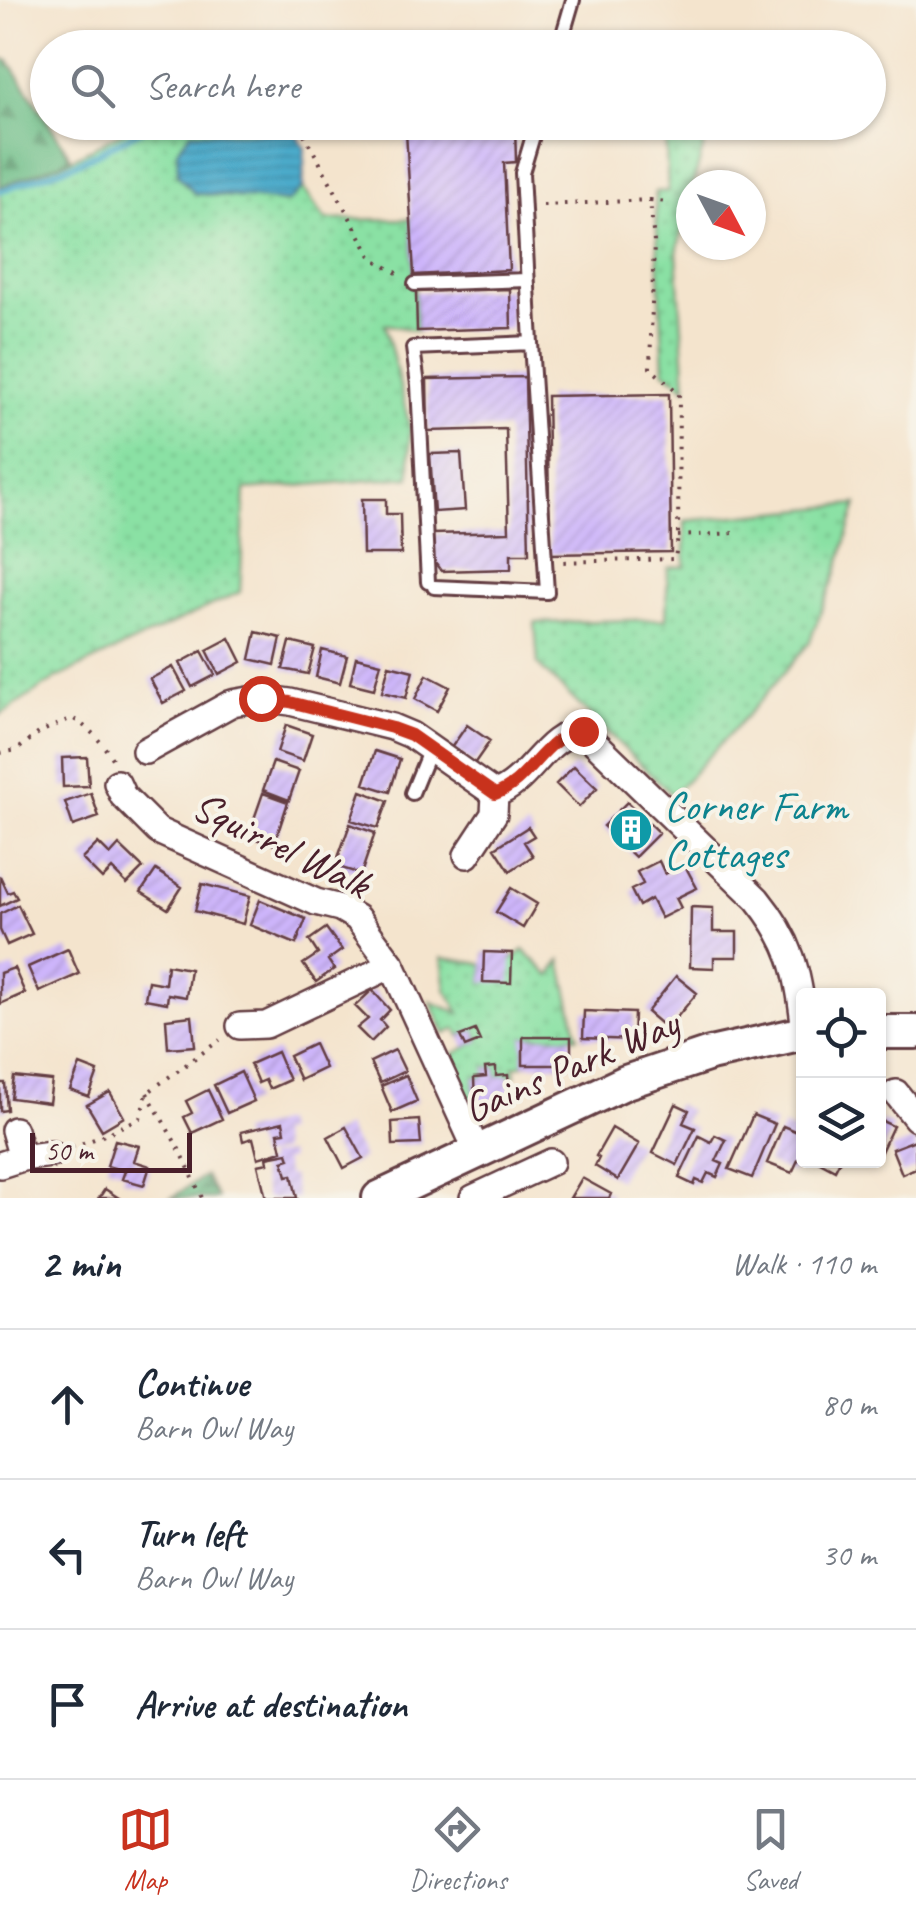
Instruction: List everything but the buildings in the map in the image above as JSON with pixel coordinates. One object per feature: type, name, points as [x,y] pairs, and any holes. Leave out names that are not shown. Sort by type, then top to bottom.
[{"type":"street","points":[[152,738],[232,703],[261,698],[290,702],[411,735],[495,794]]},
{"type":"street","points":[[495,794],[516,783],[561,737],[583,731],[758,899],[790,952],[799,988]]},
{"type":"street","name":"Squirrel Walk","points":[[116,783],[123,796],[158,831],[358,918],[392,965],[477,1151]]},
{"type":"street","points":[[468,855],[494,814],[495,794]]},
{"type":"street","points":[[240,1026],[266,1025],[392,965]]},
{"type":"street","points":[[886,1032],[916,1032]]},
{"type":"street","name":"Gains Park Way","points":[[379,1198],[626,1082],[710,1054],[796,1035]]},
{"type":"street","points":[[896,1093],[916,1118]]},
{"type":"street","points":[[14,1130],[11,1162],[51,1154]]},
{"type":"street","points":[[473,1198],[522,1188],[551,1162]]},
{"type":"lane","points":[[564,30],[573,0]]},
{"type":"lane","points":[[531,343],[413,348],[431,585],[546,592],[522,173],[532,140]]},
{"type":"lane","points":[[415,284],[528,280]]},
{"type":"lane","points":[[412,792],[430,748]]},
{"type":"path","points":[[308,140],[372,258],[415,284]]},
{"type":"path","points":[[545,562],[675,559],[679,393],[650,368],[654,242],[650,200]]},
{"type":"path","points":[[524,206],[668,202]]},
{"type":"path","points":[[678,536],[735,533]]},
{"type":"path","points":[[51,1154],[140,1118],[146,1093],[240,1026]]},
{"type":"path","points":[[146,1093],[202,1198]]},
{"type":"green space","points":[[0,58],[9,61],[30,94],[30,140],[60,140],[72,159],[0,187]]},
{"type":"green space","points":[[107,140],[189,140],[178,175],[194,193],[287,202],[303,188],[326,220],[411,219],[417,331],[385,324],[410,428],[410,477],[245,490],[240,592],[57,678],[0,715],[0,187],[72,159]]},
{"type":"green space","points":[[665,140],[705,140],[697,170],[676,170],[676,260],[686,388],[664,370],[655,192],[668,191]]},
{"type":"green space","points":[[857,504],[809,643],[672,795],[538,665],[535,623],[666,619],[668,568],[685,566],[685,521]]},
{"type":"green space","points":[[524,950],[550,976],[561,960],[578,1037],[524,1037],[523,1065],[514,1066],[516,1075],[496,1076],[496,1067],[486,1068],[486,1077],[474,1078],[475,1103],[466,1102],[450,1056],[480,1040],[475,1030],[460,1036],[456,1029],[445,1034],[431,1002],[460,1013],[446,989],[442,958],[484,964],[483,982]]},
{"type":"green space","points":[[205,1176],[217,1198],[171,1198]]},
{"type":"water","points":[[185,140],[300,140],[305,148],[303,188],[288,202],[194,193],[178,175],[177,150]]},
{"type":"waterway","points":[[0,191],[78,163],[122,140]]},
{"type":"place","name":"Corner Farm Cottages","points":[[631,830]]},
{"type":"route","points":[[261,698],[290,702],[411,735],[495,794],[516,783],[561,737],[583,731]]}]
